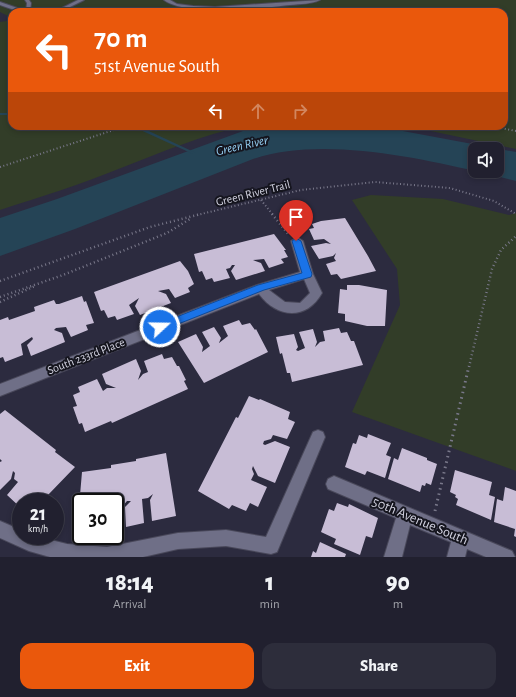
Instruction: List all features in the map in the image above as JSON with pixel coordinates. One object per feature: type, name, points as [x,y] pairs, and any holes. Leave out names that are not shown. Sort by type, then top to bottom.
[{"type":"street","points":[[261,288],[265,294],[289,309],[303,307],[309,304],[316,293],[307,274],[296,241]]},
{"type":"street","name":"South 233rd Place","points":[[0,390],[261,288],[307,274]]},
{"type":"street","points":[[0,529],[29,543],[67,553],[107,556],[178,541],[220,538],[271,546],[318,437]]},
{"type":"street","name":"50th Avenue South","points":[[334,484],[506,557]]},
{"type":"street","points":[[393,557],[405,514]]},
{"type":"street","points":[[456,557],[461,538]]},
{"type":"lane","points":[[65,8],[82,0]]},
{"type":"lane","points":[[166,0],[171,4],[184,7],[244,7],[318,0]]},
{"type":"lane","points":[[239,0],[244,7]]},
{"type":"lane","points":[[0,3],[13,8]]},
{"type":"path","points":[[0,167],[114,130]]},
{"type":"path","name":"Green River Trail","points":[[0,281],[150,228],[301,190],[375,182],[450,188],[494,201],[516,214]]},
{"type":"path","points":[[261,200],[283,230],[296,241]]},
{"type":"path","points":[[0,297],[167,233],[193,217]]},
{"type":"path","points":[[432,526],[492,269],[500,248],[506,241],[516,236]]},
{"type":"path","points":[[0,302],[50,279]]},
{"type":"green space","points":[[0,0],[516,0],[516,149],[504,146],[504,142],[483,142],[426,130],[508,130],[508,8],[8,8],[8,16],[0,12]]},
{"type":"green space","points":[[8,21],[8,130],[229,130],[198,139],[61,190],[0,210],[0,22]]},
{"type":"green space","points":[[371,195],[443,199],[509,215],[516,213],[516,471],[352,412],[400,305],[397,269],[352,200]]},
{"type":"water","name":"Green River","points":[[246,130],[398,130],[468,143],[468,170],[393,155],[335,149],[306,149],[253,159],[75,229],[0,256],[0,218],[57,199]]},
{"type":"water","points":[[504,150],[516,152],[516,181],[504,178]]},
{"type":"building","points":[[345,218],[376,271],[341,279],[337,274],[331,275],[326,264],[336,261],[334,258],[336,253],[333,256],[319,259],[311,246],[326,243],[331,244],[324,239],[314,240],[309,229],[314,228],[312,224],[321,221]]},
{"type":"building","points":[[274,234],[286,250],[284,250],[288,257],[281,259],[284,263],[269,268],[264,259],[253,260],[261,263],[265,271],[236,280],[231,271],[235,265],[232,265],[230,268],[226,269],[230,278],[214,282],[212,278],[206,280],[202,271],[199,272],[194,254]]},
{"type":"building","points":[[180,261],[188,271],[194,284],[188,288],[190,292],[175,298],[169,289],[158,291],[166,294],[171,303],[140,315],[135,306],[139,298],[129,305],[134,314],[117,320],[115,316],[108,318],[104,310],[101,311],[94,292]]},
{"type":"building","points":[[347,285],[359,285],[387,290],[385,326],[367,326],[345,321],[345,314],[338,313],[340,289],[347,290]]},
{"type":"building","points":[[82,296],[84,302],[86,301],[94,323],[86,325],[88,330],[71,337],[66,327],[56,328],[54,330],[62,333],[65,342],[31,356],[27,345],[33,339],[32,337],[21,344],[23,355],[5,362],[3,357],[0,358],[0,320],[8,317],[9,320],[35,311],[34,307],[54,300],[56,304],[59,304]]},
{"type":"building","points":[[239,320],[242,325],[250,323],[255,330],[256,329],[268,352],[204,383],[178,342],[196,334],[203,347],[202,352],[210,346],[202,332],[214,327],[221,338],[219,343],[228,336],[223,326]]},
{"type":"building","points":[[339,328],[341,333],[347,332],[351,341],[354,341],[363,365],[292,382],[290,373],[287,373],[282,353],[280,354],[276,337],[294,334],[298,347],[296,350],[298,351],[305,348],[299,332],[313,329],[317,342],[315,347],[320,342],[325,341],[323,331]]},
{"type":"building","points":[[162,354],[164,359],[172,357],[177,366],[179,366],[186,380],[184,381],[188,389],[112,423],[111,421],[85,432],[82,423],[79,424],[73,407],[77,406],[73,395],[80,392],[78,387],[97,379],[103,391],[107,388],[116,388],[106,384],[102,374],[136,359],[141,371],[138,380],[143,374],[148,372],[144,361]]},
{"type":"building","points":[[249,396],[259,400],[260,399],[290,412],[288,419],[295,422],[287,439],[273,435],[271,439],[264,441],[263,444],[265,445],[275,441],[290,447],[275,483],[258,476],[253,466],[252,469],[254,474],[251,480],[267,487],[258,507],[250,503],[246,511],[232,505],[229,509],[198,491],[236,417],[238,418]]},
{"type":"building","points":[[5,410],[75,467],[50,493],[12,493],[12,500],[7,495],[18,482],[14,479],[15,473],[13,471],[11,479],[0,490],[0,462],[2,461],[0,459],[0,414]]},
{"type":"building","points":[[368,434],[391,443],[386,455],[391,457],[385,478],[367,471],[365,475],[345,467],[353,443],[356,444],[359,435],[367,438]]},
{"type":"building","points":[[402,448],[427,458],[427,460],[437,464],[431,485],[426,483],[425,486],[422,485],[420,492],[388,479],[394,458],[398,460]]},
{"type":"building","points":[[166,453],[176,516],[152,521],[150,500],[153,494],[148,498],[142,499],[144,523],[126,527],[125,507],[131,501],[127,501],[124,505],[124,493],[80,493],[82,472],[111,468],[111,465],[136,461],[136,459]]},
{"type":"building","points":[[455,470],[492,482],[489,495],[495,497],[491,520],[456,505],[458,499],[455,497],[456,495],[450,492]]},
{"type":"building","points":[[505,487],[516,491],[516,537],[514,536],[515,529],[494,522],[497,499],[503,501]]},
{"type":"building","points":[[337,503],[348,507],[349,504],[378,518],[372,538],[366,536],[360,555],[334,544],[336,539],[321,532],[329,509],[334,511]]},
{"type":"building","points":[[320,542],[346,554],[345,557],[311,557],[313,551],[316,553]]},
{"type":"waterway","points":[[0,114],[8,114]]},
{"type":"waterway","points":[[144,130],[194,153]]},
{"type":"route","points":[[160,327],[261,288],[307,274],[296,241]]}]
